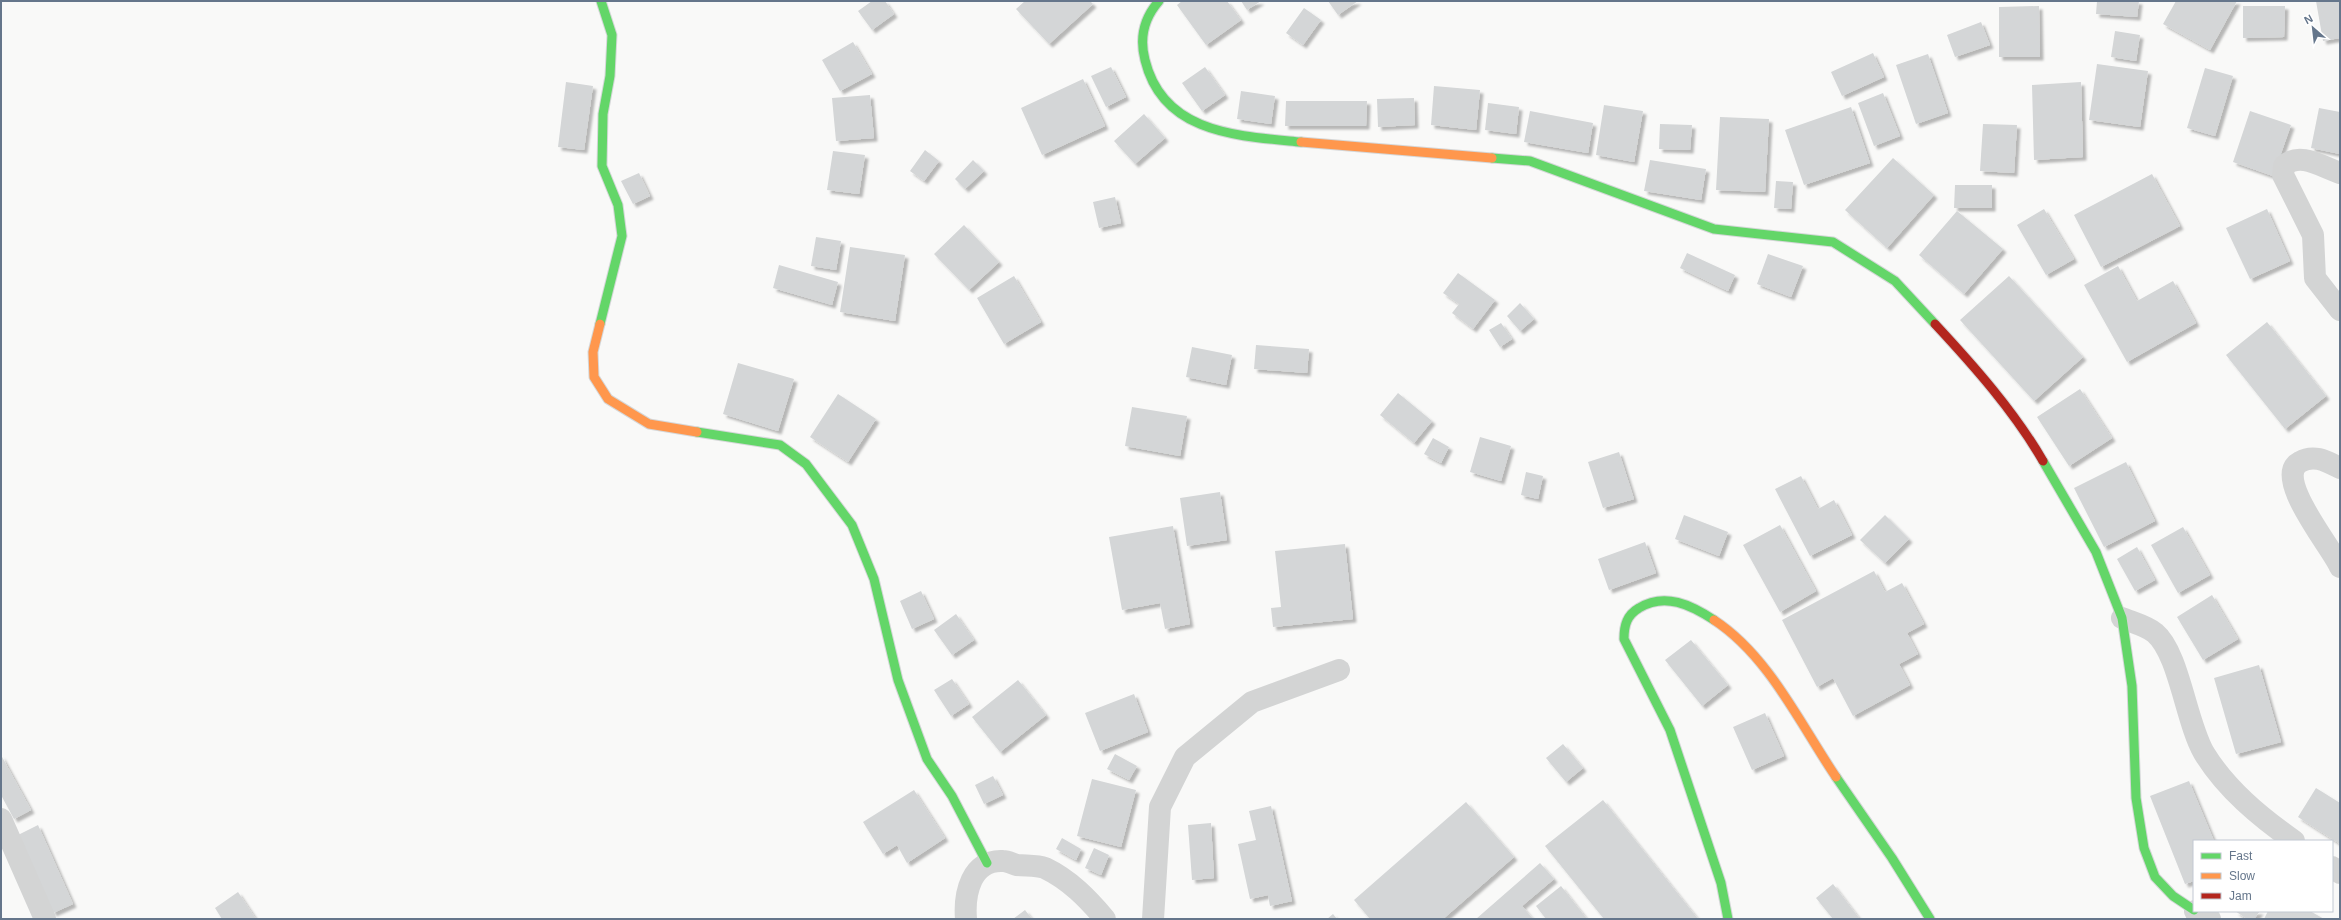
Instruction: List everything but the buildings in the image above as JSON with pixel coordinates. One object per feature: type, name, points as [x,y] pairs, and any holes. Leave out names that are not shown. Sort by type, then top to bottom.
[{"type":"street","points":[[601,1],[612,35],[610,76],[603,114],[602,166],[618,205],[622,236],[593,352],[594,377],[608,398],[648,424],[780,445],[806,464],[852,525],[874,579],[902,692],[927,759],[952,796],[986,863]]},
{"type":"street","points":[[1159,1],[1154,5],[1145,24],[1142,49],[1151,81],[1169,106],[1196,121],[1235,136],[1530,161],[1714,229],[1833,242],[1895,281],[1960,351],[2028,435],[2096,552],[2122,618],[2132,686],[2136,798],[2144,848],[2156,877],[2173,896],[2193,910]]},
{"type":"street","points":[[2340,173],[2299,158],[2284,166],[2283,175],[2313,235],[2315,278],[2340,310]]},
{"type":"street","points":[[2340,468],[2320,458],[2306,459],[2297,464],[2293,473],[2298,500],[2340,568]]},
{"type":"street","points":[[1728,919],[1721,884],[1670,730],[1624,639],[1623,624],[1632,613],[1648,602],[1658,600],[1679,601],[1703,613],[1736,637],[1768,673],[1824,759],[1914,890],[1930,919]]},
{"type":"street","points":[[2122,618],[2155,633],[2170,656],[2189,718],[2204,752],[2224,782],[2270,824],[2293,840]]},
{"type":"street","points":[[1153,919],[1160,807],[1185,757],[1252,702],[1339,670]]},
{"type":"street","points":[[1,819],[45,919]]},
{"type":"street","points":[[966,919],[966,898],[972,879],[978,869],[986,863],[1003,861],[1016,865],[1044,868],[1083,893],[1106,919]]},
{"type":"street","points":[[2197,912],[2210,919]]},
{"type":"traffic: fast","points":[[600,324],[622,236],[618,205],[602,166],[603,114],[610,76],[612,35],[601,1]]},
{"type":"traffic: fast","points":[[1159,1],[1146,21],[1143,36],[1143,52],[1154,85],[1168,103],[1186,117],[1206,126],[1229,133],[1301,142]]},
{"type":"traffic: fast","points":[[1492,158],[1530,161],[1714,229],[1833,242],[1895,281],[1935,324]]},
{"type":"traffic: fast","points":[[697,432],[780,445],[806,464],[852,525],[874,579],[898,680],[927,759],[952,796],[987,863]]},
{"type":"traffic: fast","points":[[2043,461],[2096,552],[2122,618],[2132,686],[2136,798],[2144,848],[2155,877],[2173,896],[2193,909]]},
{"type":"traffic: fast","points":[[1714,620],[1687,605],[1678,602],[1658,601],[1649,603],[1639,608],[1629,617],[1625,629],[1624,639],[1670,730],[1721,883],[1728,919]]},
{"type":"traffic: fast","points":[[1836,777],[1892,858],[1930,919]]},
{"type":"traffic: slow","points":[[1301,142],[1492,158]]},
{"type":"traffic: slow","points":[[600,324],[593,352],[594,377],[608,399],[649,424],[697,432]]},
{"type":"traffic: slow","points":[[1714,620],[1734,635],[1751,652],[1767,672],[1782,692],[1836,777]]},
{"type":"traffic: jam","points":[[1935,324],[1993,390],[2032,442],[2043,461]]}]
